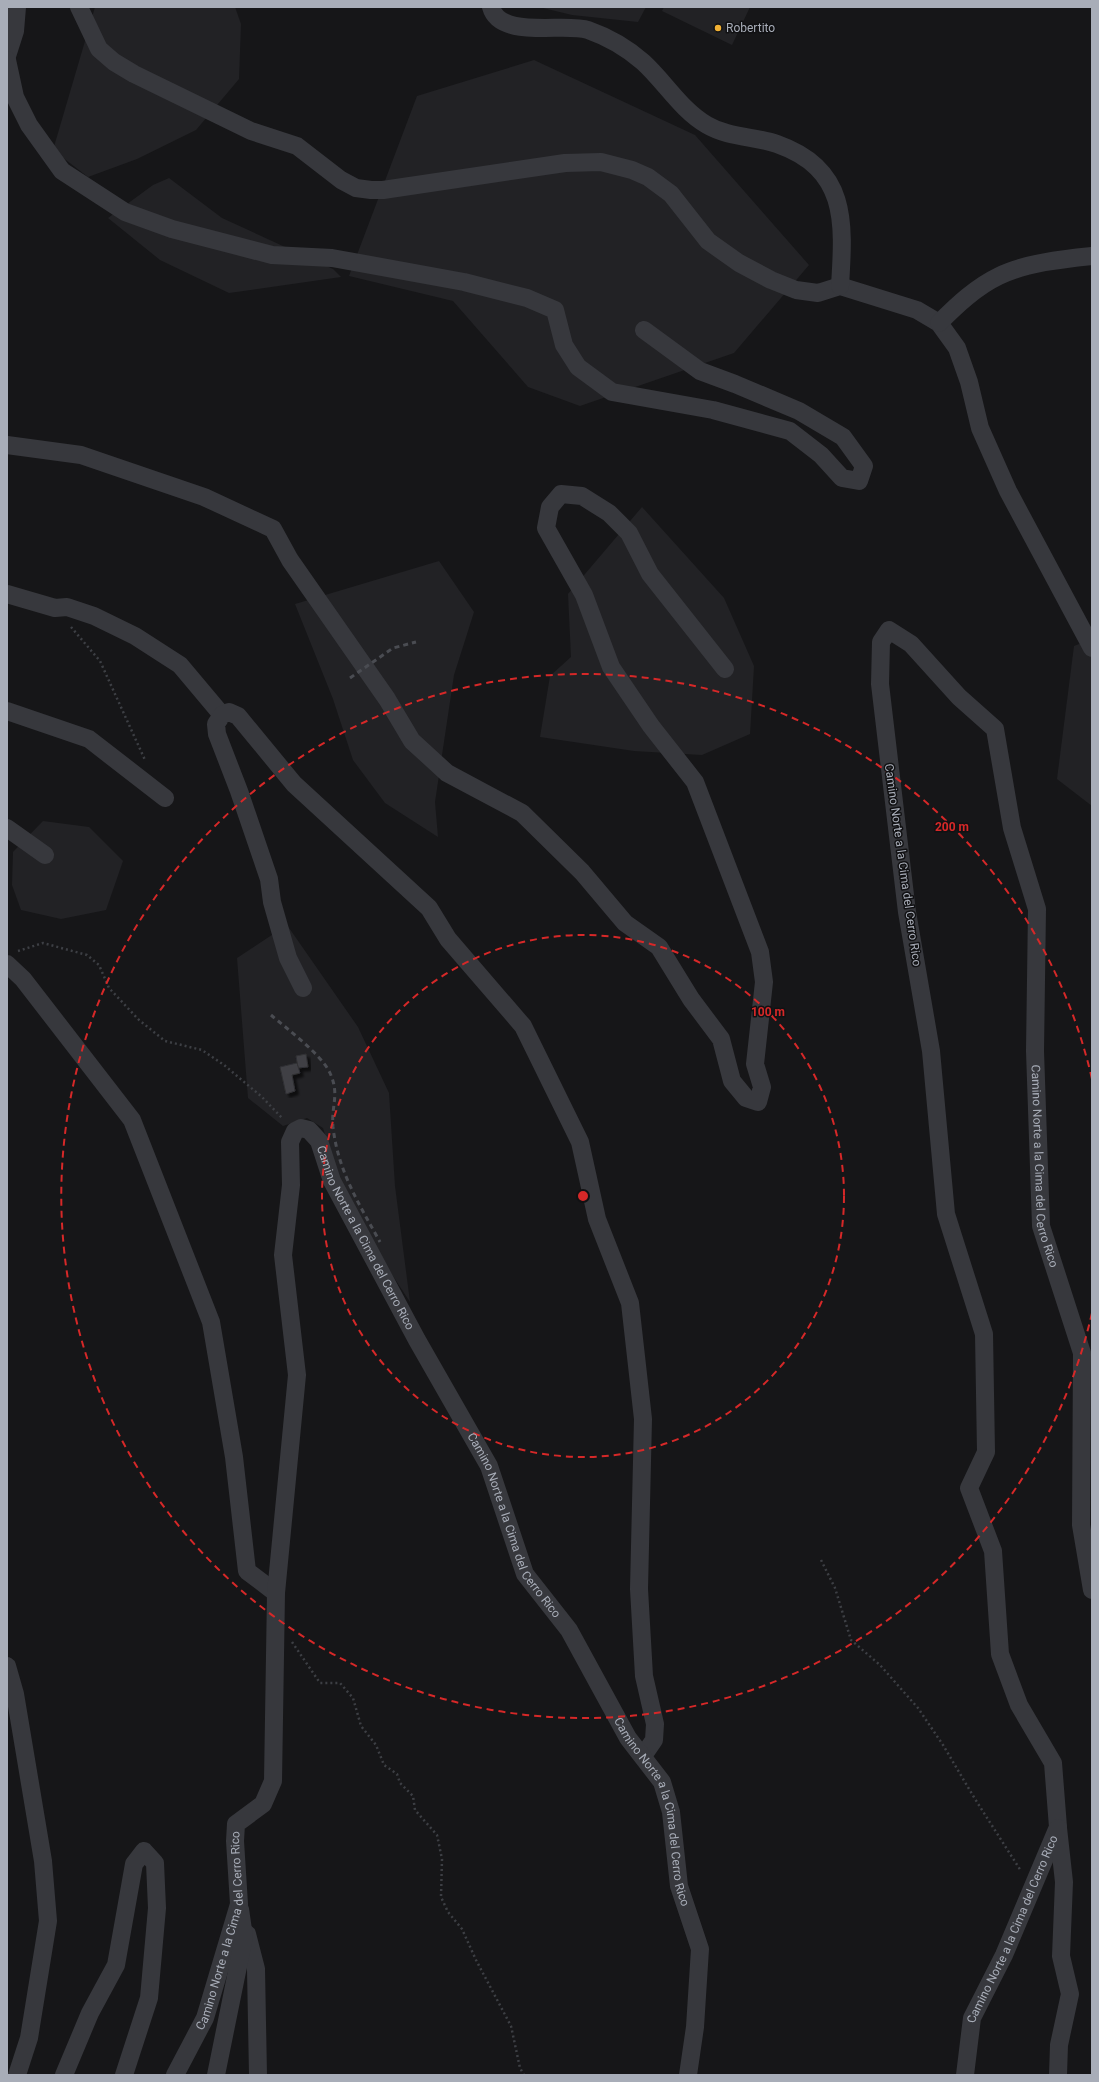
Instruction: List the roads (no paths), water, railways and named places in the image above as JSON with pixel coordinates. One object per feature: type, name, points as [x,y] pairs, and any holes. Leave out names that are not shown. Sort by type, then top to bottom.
[{"type":"lane","points":[[7,56],[14,31],[17,7]]},
{"type":"lane","points":[[79,7],[99,49],[114,62],[134,74],[251,131],[297,146],[341,180],[356,188],[384,190],[565,163],[601,162],[632,170],[648,177],[671,194],[708,241],[739,263],[771,280],[796,290],[818,293],[840,286],[917,310],[939,323],[957,348],[969,382],[980,428],[1008,491],[1092,648]]},
{"type":"lane","points":[[491,7],[493,12],[504,22],[522,28],[584,29],[603,36],[643,62],[694,117],[709,126],[728,134],[777,144],[805,157],[827,177],[837,196],[842,223],[840,286]]},
{"type":"lane","points":[[7,60],[16,97],[29,125],[62,171],[125,212],[172,229],[272,255],[332,258],[464,282],[527,298],[555,310],[564,345],[578,367],[612,392],[712,410],[790,432],[821,454],[842,478],[859,481],[864,466],[843,437],[799,411],[700,371],[644,330]]},
{"type":"lane","points":[[939,323],[965,298],[1000,276],[1051,261],[1092,256]]},
{"type":"lane","points":[[7,445],[81,455],[204,497],[273,529],[290,560],[387,699],[412,741],[448,773],[522,813],[582,872],[625,923],[659,947],[691,999],[721,1039],[732,1081],[746,1098],[758,1102],[762,1087],[755,1064],[764,982],[760,952],[695,782],[651,726],[611,668],[584,595],[546,528],[550,507],[561,494],[582,496],[609,513],[629,533],[650,574],[725,669]]},
{"type":"lane","points":[[7,594],[55,608],[67,607],[94,616],[136,636],[180,665],[222,715]]},
{"type":"lane","name":"Camino Norte a la Cima del Cerro Rico","points":[[965,2075],[972,2018],[1004,1955],[1058,1827],[1053,1763],[1018,1706],[1000,1654],[993,1551],[969,1488],[986,1452],[984,1334],[946,1214],[931,1051],[907,912],[880,684],[881,642],[889,630],[911,644],[959,697],[995,730],[1012,828],[1037,909],[1035,1051],[1041,1226],[1082,1353],[1081,1525],[1092,1590]]},
{"type":"lane","points":[[7,710],[90,739],[165,798]]},
{"type":"lane","points":[[303,988],[288,958],[272,902],[269,879],[239,791],[217,734],[216,724],[222,715],[228,712],[238,716],[294,784],[429,908],[448,939],[523,1026],[580,1142],[597,1219],[630,1303],[643,1419],[639,1590],[644,1676],[655,1724],[654,1740],[643,1756]]},
{"type":"lane","points":[[7,828],[45,856]]},
{"type":"lane","points":[[10,959],[132,1120],[211,1322],[234,1457],[247,1571],[276,1593]]},
{"type":"lane","name":"Camino Norte a la Cima del Cerro Rico","points":[[175,2075],[205,2018],[239,1904],[235,1841],[236,1824],[263,1804],[272,1781],[276,1593],[298,1375],[283,1255],[291,1184],[290,1142],[295,1131],[301,1128],[309,1130],[319,1141],[332,1181],[417,1340],[489,1466],[525,1574],[569,1630],[628,1738],[662,1782],[671,1812],[679,1886],[700,1948],[695,2027],[688,2075]]},
{"type":"lane","points":[[7,1666],[15,1694],[43,1861],[48,1921],[29,2038],[17,2075]]},
{"type":"lane","points":[[1058,1827],[1064,1882],[1061,1956],[1070,1994],[1059,2045],[1058,2075]]},
{"type":"lane","points":[[64,2075],[90,2014],[116,1965],[134,1864],[144,1851],[155,1864],[157,1908],[149,1998],[124,2075]]},
{"type":"lane","points":[[216,2075],[244,1937],[239,1904]]},
{"type":"lane","points":[[239,1904],[256,1969],[258,2075]]},
{"type":"railway","points":[[350,678],[393,648],[416,642]]},
{"type":"railway","points":[[271,1015],[312,1050],[320,1058],[330,1073],[335,1094],[333,1127],[340,1158],[350,1187],[380,1242]]},
{"type":"place","name":"Robertito","points":[[718,28]]}]
